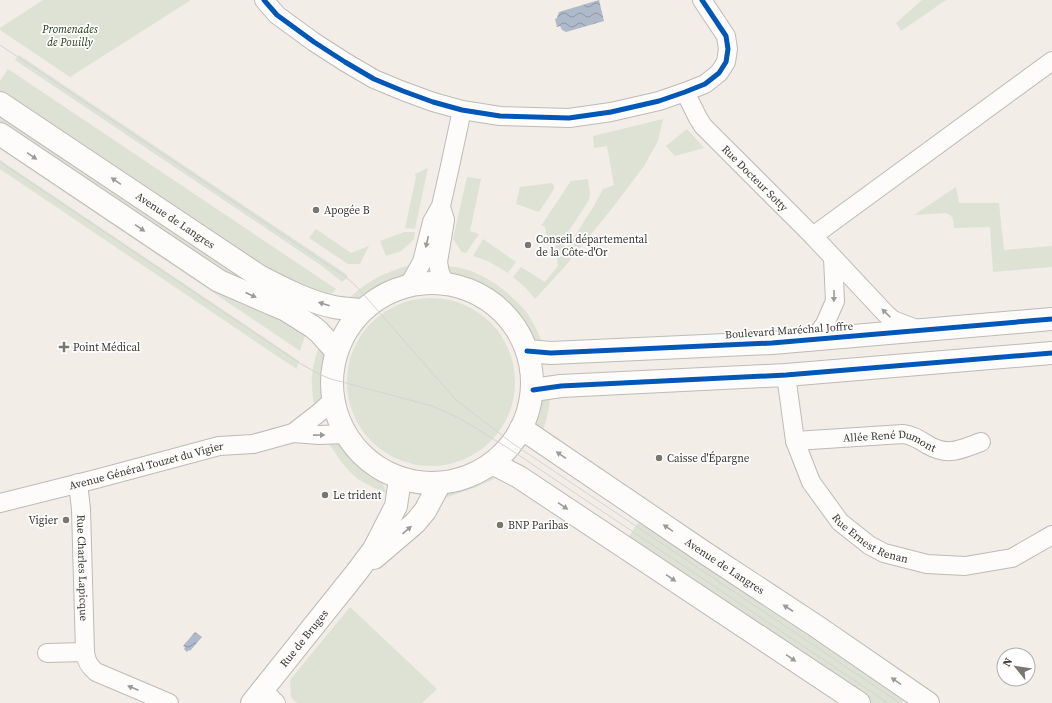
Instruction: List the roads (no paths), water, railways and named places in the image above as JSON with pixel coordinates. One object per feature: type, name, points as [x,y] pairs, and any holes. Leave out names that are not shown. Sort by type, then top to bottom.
[{"type":"main road","name":"Avenue de Langres","points":[[0,103],[259,276],[292,293],[335,308],[362,310]]},
{"type":"main road","points":[[0,134],[219,281],[286,310],[313,327],[336,351]]},
{"type":"main road","points":[[428,282],[445,282],[470,290],[494,304],[510,319],[522,339],[527,351],[533,390],[529,409],[521,428],[508,448],[494,464],[472,476],[450,483],[400,479],[379,468],[357,451],[345,434],[332,400],[331,379],[336,351],[348,326],[362,310],[377,298],[402,286],[410,285],[428,282]]},
{"type":"main road","name":"Boulevard Maréchal Joffre","points":[[527,351],[551,353],[784,342],[1052,319]]},
{"type":"main road","points":[[784,342],[786,375]]},
{"type":"main road","points":[[533,390],[561,386],[786,375],[1052,353]]},
{"type":"main road","name":"Avenue de Langres","points":[[521,428],[928,703]]},
{"type":"main road","points":[[494,464],[519,477],[859,703]]},
{"type":"main road","name":"Rue de Bruges","points":[[263,698],[374,549],[396,506],[400,479]]},
{"type":"main road","name":"Rue de Bruges","points":[[356,573],[415,523],[425,511],[440,483]]},
{"type":"street","points":[[264,0],[277,14],[314,42],[345,62],[374,78],[403,91],[433,102],[462,110],[500,116],[569,118],[618,110],[659,101],[705,84],[719,73],[726,62],[728,49],[726,36],[702,0]]},
{"type":"street","points":[[813,236],[1052,61]]},
{"type":"street","name":"Rue Docteur Sotty","points":[[685,92],[703,126],[813,236],[890,317],[893,320],[920,330]]},
{"type":"street","points":[[410,285],[422,262],[432,222],[441,206],[462,110]]},
{"type":"street","points":[[441,206],[445,220],[438,262],[440,273],[445,282]]},
{"type":"street","points":[[814,339],[825,324],[835,301],[833,258]]},
{"type":"street","name":"Rue Ernest Renan","points":[[786,375],[795,440],[811,482],[840,522],[869,544],[884,553],[927,564],[965,566],[1012,558],[1052,535]]},
{"type":"street","name":"Avenue Général Touzet du Vigier","points":[[293,433],[320,412],[332,400]]},
{"type":"street","name":"Avenue Général Touzet du Vigier","points":[[0,503],[78,484],[219,446],[253,444],[293,433],[319,435],[345,434]]},
{"type":"street","name":"Allée René Dumont","points":[[795,440],[903,434],[913,436],[937,449],[949,452],[957,451],[981,442]]},
{"type":"street","name":"Rue Charles Lapicque","points":[[78,484],[85,652],[88,664],[96,672],[169,703]]},
{"type":"street","points":[[47,654],[85,652]]},
{"type":"water","points":[[599,0],[604,21],[566,32],[562,30],[560,26],[557,27],[555,19],[557,18],[559,12]]},
{"type":"water","points":[[195,632],[202,637],[190,651],[189,650],[187,652],[183,646]]},
{"type":"tram line","points":[[0,45],[343,275],[365,296],[456,400],[512,443],[900,703]]},
{"type":"tram line","points":[[0,162],[301,364],[331,379],[432,406],[459,418],[508,448],[888,703]]},
{"type":"place","name":"Apogée B","points":[[316,210]]},
{"type":"place","name":"Conseil départemental de la Côte-d'Or","points":[[528,245]]},
{"type":"place","name":"Point Médical","points":[[64,347]]},
{"type":"place","name":"Caisse d'Épargne","points":[[659,458]]},
{"type":"place","name":"Le trident","points":[[325,495]]},
{"type":"place","name":"Vigier","points":[[66,520]]},
{"type":"place","name":"BNP Paribas","points":[[500,525]]},
{"type":"park label","name":"Promenades de Pouilly","points":[[70,35]]}]
